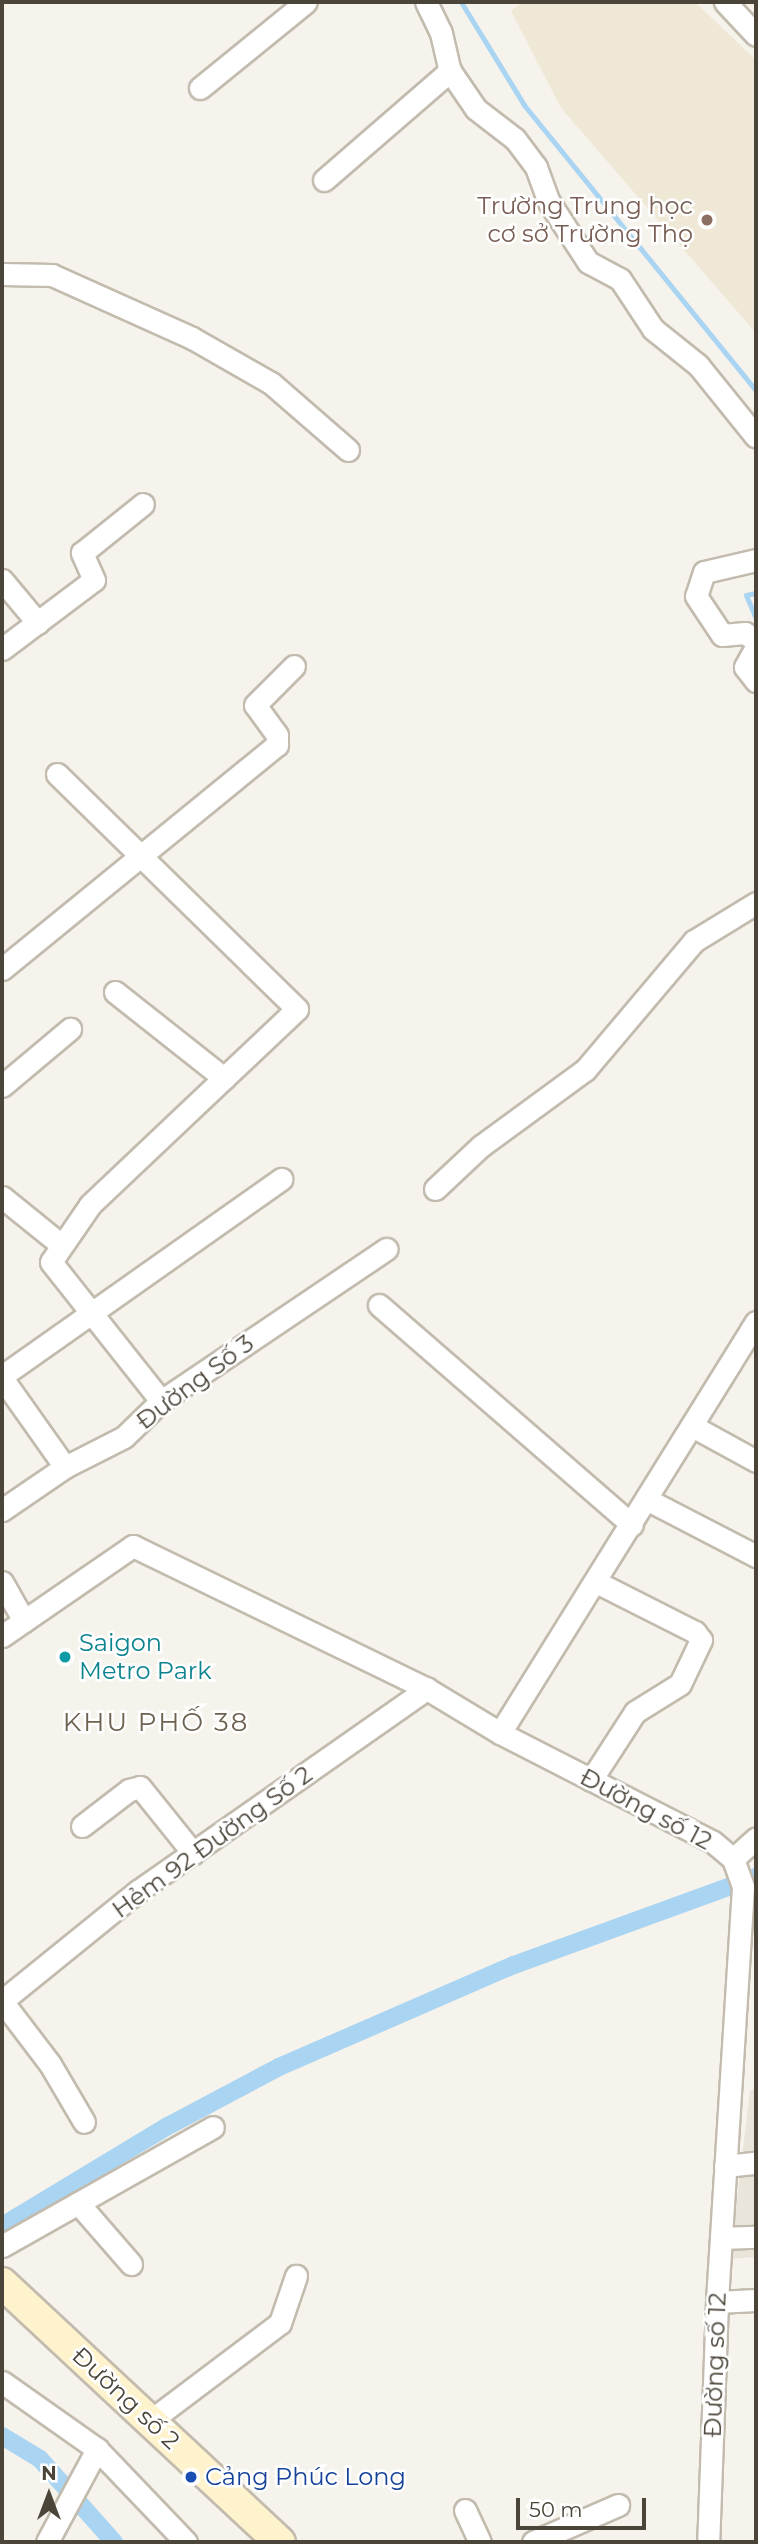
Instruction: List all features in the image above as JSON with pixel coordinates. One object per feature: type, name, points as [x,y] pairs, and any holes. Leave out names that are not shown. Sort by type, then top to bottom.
[{"type":"street","points":[[200,88],[306,2]]},
{"type":"street","points":[[426,2],[441,33],[450,71],[476,109],[515,139],[529,158],[549,202],[588,262],[620,279],[653,329],[698,365],[756,437]]},
{"type":"street","points":[[725,2],[756,36]]},
{"type":"street","points":[[324,180],[450,71]]},
{"type":"street","points":[[2,274],[52,275],[192,338],[271,383],[348,450]]},
{"type":"street","points":[[2,649],[94,580],[82,553],[143,504]]},
{"type":"street","points":[[756,560],[704,572],[696,596],[722,635],[745,633],[756,641]]},
{"type":"street","points":[[2,580],[38,623]]},
{"type":"street","points":[[756,647],[745,667],[756,681]]},
{"type":"street","points":[[2,969],[277,745],[277,735],[255,705],[294,666]]},
{"type":"street","points":[[57,774],[297,1009],[90,1205],[60,1244],[51,1262],[96,1313],[161,1401]]},
{"type":"street","points":[[435,1189],[481,1146],[585,1070],[694,941],[756,904]]},
{"type":"street","points":[[115,992],[224,1078]]},
{"type":"street","points":[[2,1086],[70,1029]]},
{"type":"street","points":[[65,1467],[2,1377],[96,1313],[281,1179]]},
{"type":"street","points":[[2,1198],[60,1244]]},
{"type":"street","name":"Đường Số 3","points":[[2,1510],[65,1467],[124,1437],[161,1401],[386,1249]]},
{"type":"street","points":[[379,1305],[632,1525]]},
{"type":"street","points":[[500,1733],[694,1427],[756,1322]]},
{"type":"street","points":[[694,1427],[756,1461]]},
{"type":"street","points":[[648,1500],[756,1556]]},
{"type":"street","name":"Đường số 12","points":[[23,1621],[133,1546],[427,1689],[500,1733],[713,1842],[733,1858],[747,1889],[725,2166],[708,2542]]},
{"type":"street","points":[[2,1582],[23,1621],[2,1636]]},
{"type":"street","points":[[591,1780],[635,1712],[680,1684],[701,1640],[695,1632],[596,1582]]},
{"type":"street","name":"Hẻm 92 Đường Số 2","points":[[2,2001],[193,1853],[427,1689]]},
{"type":"street","points":[[82,1826],[129,1790],[140,1787],[193,1853]]},
{"type":"street","points":[[733,1858],[756,1838]]},
{"type":"street","points":[[2,2001],[50,2064],[85,2122]]},
{"type":"street","points":[[2,2246],[213,2127]]},
{"type":"street","points":[[725,2166],[756,2163]]},
{"type":"street","points":[[78,2203],[131,2264]]},
{"type":"street","points":[[721,2238],[756,2237]]},
{"type":"street","points":[[150,2421],[280,2323],[296,2276]]},
{"type":"street","name":"Đường số 2","points":[[2,2283],[280,2542]]},
{"type":"street","points":[[717,2302],[756,2300]]},
{"type":"street","points":[[2,2382],[97,2449],[186,2542]]},
{"type":"street","points":[[47,2542],[97,2449]]},
{"type":"street","points":[[533,2542],[618,2505]]},
{"type":"street","points":[[465,2510],[480,2542]]},
{"type":"shaded area","name":"Trường Trung học cơ sở Trường Thọ","points":[[522,2],[695,2],[756,60],[756,333],[561,108],[511,11]]},
{"type":"shaded area","points":[[756,2089],[756,2257],[730,2259],[750,2090]]},
{"type":"waterway","points":[[461,2],[524,105],[756,390]]},
{"type":"waterway","points":[[756,593],[746,595],[756,619]]},
{"type":"waterway","points":[[2,2226],[168,2126],[279,2067],[514,1965],[756,1877]]},
{"type":"waterway","points":[[2,2436],[40,2459],[114,2542]]},
{"type":"place","name":"Trường Trung học cơ sở Trường Thọ","points":[[707,220]]},
{"type":"place","name":"Saigon Metro Park","points":[[65,1657]]},
{"type":"place","name":"Cảng Phúc Long","points":[[191,2477]]},
{"type":"district","name":"KHU PHỐ 38","points":[[156,1723]]}]
